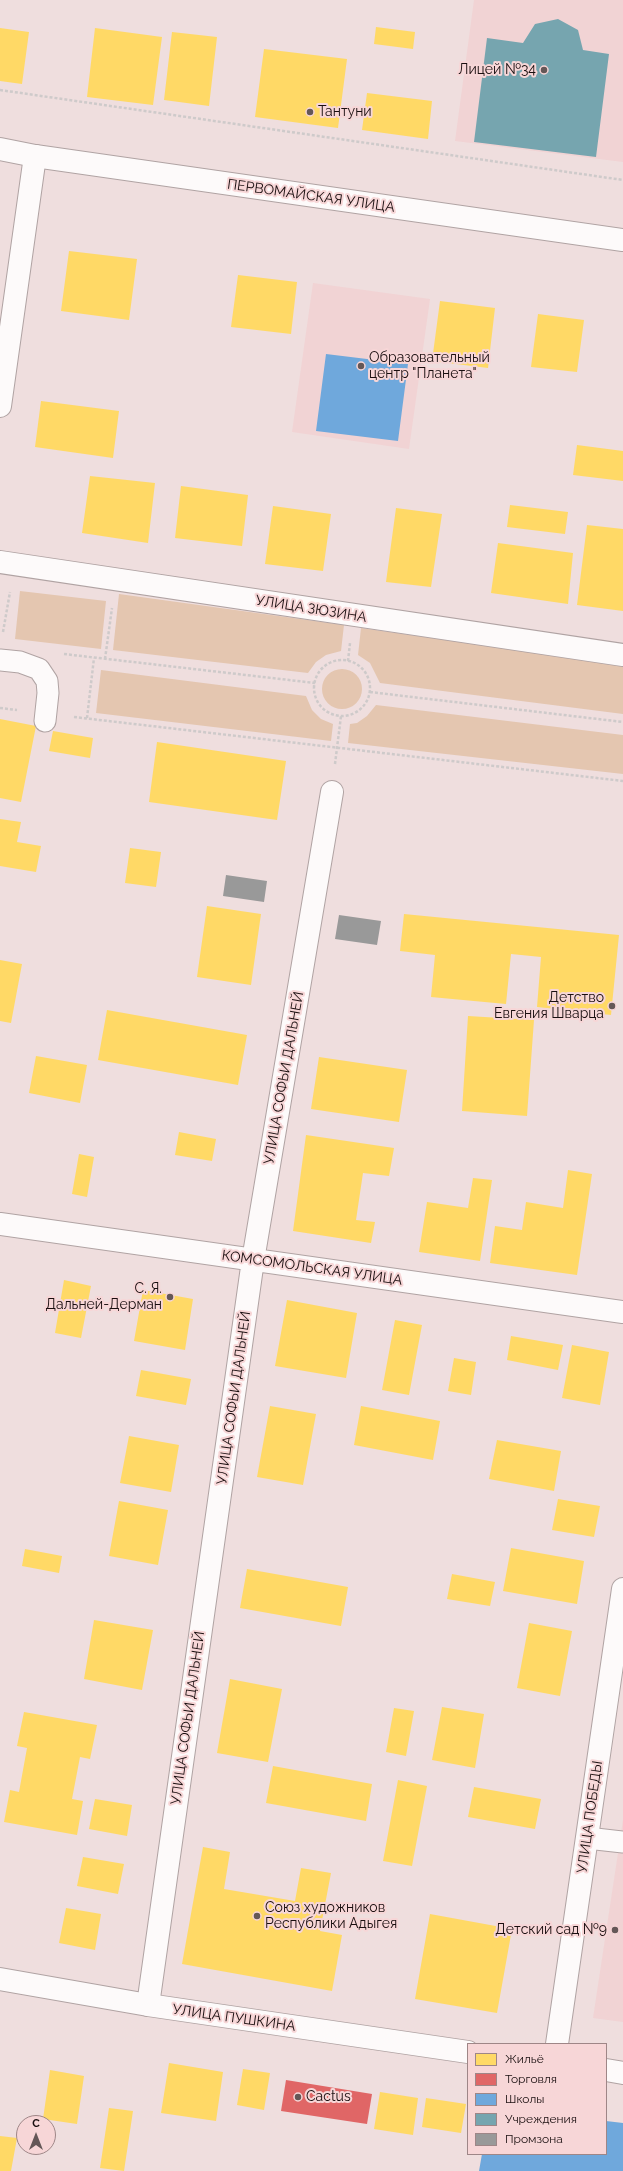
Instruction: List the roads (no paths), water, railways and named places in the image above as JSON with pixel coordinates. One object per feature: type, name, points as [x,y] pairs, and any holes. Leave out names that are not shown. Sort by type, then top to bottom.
[{"type":"street","name":"ПЕРВОМАЙСКАЯ УЛИЦА","points":[[0,149],[35,156],[623,240]]},
{"type":"street","points":[[0,406],[35,156]]},
{"type":"street","name":"УЛИЦА ЗЮЗИНА","points":[[0,562],[623,655]]},
{"type":"street","name":"УЛИЦА СОФЬИ ДАЛЬНЕЙ","points":[[148,2005],[253,1260],[332,792]]},
{"type":"street","name":"КОМСОМОЛЬСКАЯ УЛИЦА","points":[[0,1224],[623,1312]]},
{"type":"street","name":"УЛИЦА ПОБЕДЫ","points":[[557,2043],[623,1589]]},
{"type":"street","name":"УЛИЦА ПУШКИНА","points":[[0,1980],[148,2005],[467,2052]]},
{"type":"street","points":[[607,2070],[623,2073]]},
{"type":"lane","points":[[1,650],[20,662],[39,669],[47,681],[48,693],[46,717]]},
{"type":"lane","points":[[587,1838],[623,1842]]},
{"type":"place","name":"Лицей №34","points":[[544,70]]},
{"type":"place","name":"Тантуни","points":[[310,112]]},
{"type":"place","name":"Образовательный центр \"Планета\"","points":[[361,366]]},
{"type":"place","name":"Детство Евгения Шварца","points":[[612,1006]]},
{"type":"place","name":"С. Я. Дальней-Дерман","points":[[170,1297]]},
{"type":"place","name":"Союз художников Республики Адыгея","points":[[257,1916]]},
{"type":"place","name":"Детский сад №9","points":[[615,1930]]},
{"type":"place","name":"Cactus","points":[[298,2097]]}]
